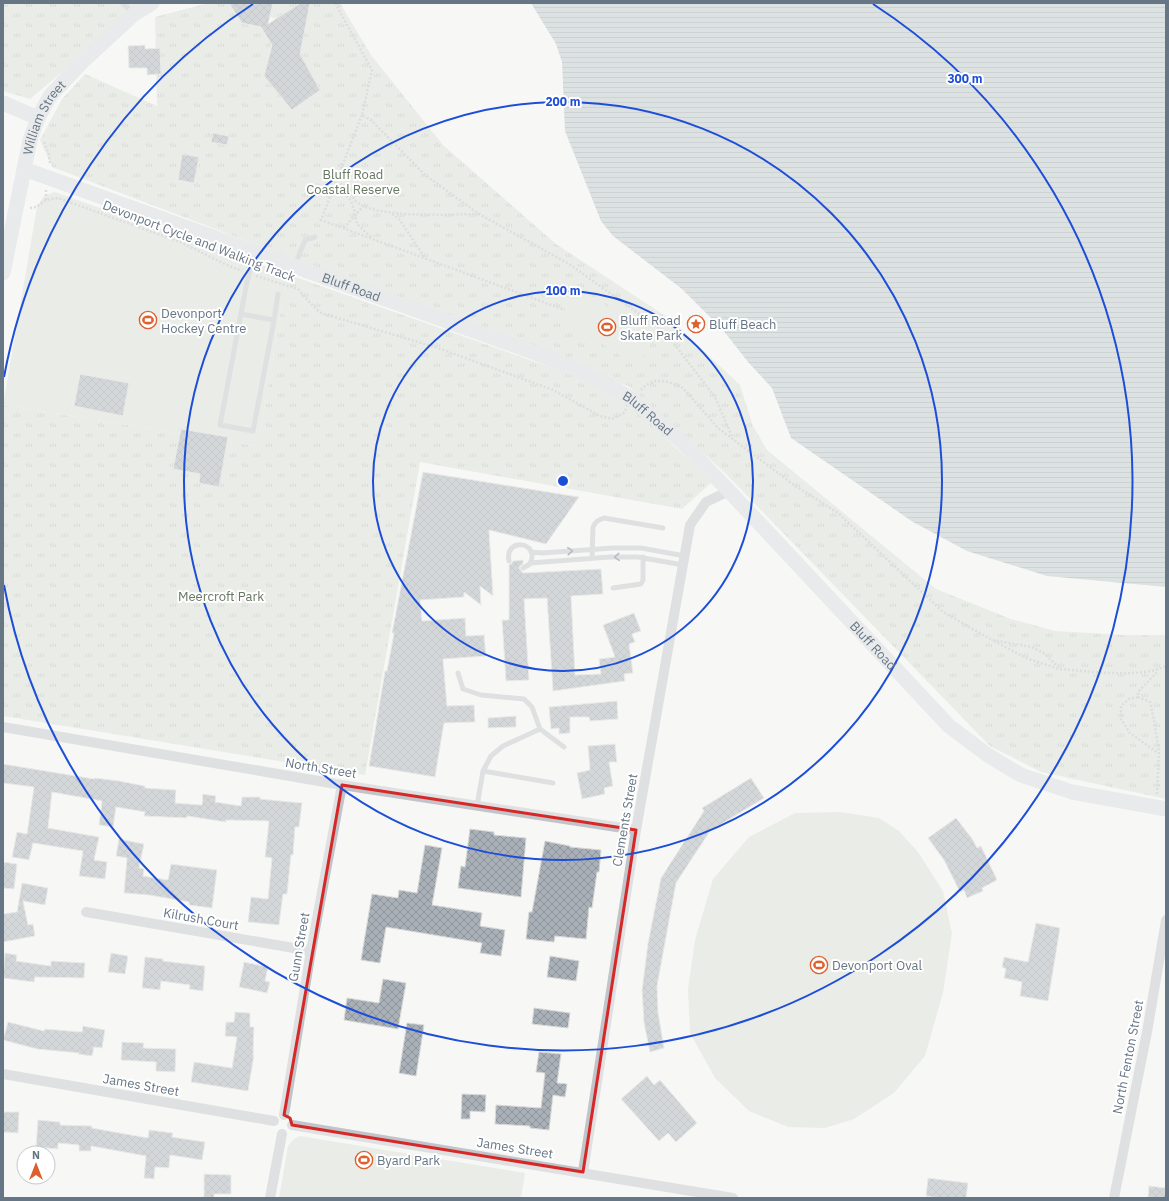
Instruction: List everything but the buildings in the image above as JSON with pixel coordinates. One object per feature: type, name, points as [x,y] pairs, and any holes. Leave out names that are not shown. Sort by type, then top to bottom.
[{"type":"street","name":"William Street","points":[[3,273],[30,140],[38,118],[50,96],[80,63],[134,14],[152,3]]},
{"type":"street","points":[[3,103],[38,118]]},
{"type":"street","name":"Bluff Road","points":[[24,169],[530,351],[578,370],[632,399],[682,442],[729,490],[949,726],[989,756],[1021,776],[1065,790],[1160,809]]},
{"type":"street","name":"Clements Street","points":[[583,1172],[636,830],[690,525],[706,502],[729,490]]},
{"type":"street","name":"North Street","points":[[3,727],[477,806],[636,830]]},
{"type":"street","name":"Gunn Street","points":[[284,1115],[311,951],[342,784]]},
{"type":"street","name":"Kilrush Court","points":[[86,912],[311,951]]},
{"type":"street","name":"North Fenton Street","points":[[1114,1198],[1147,1032],[1166,922]]},
{"type":"street","name":"James Street","points":[[3,1074],[274,1121]]},
{"type":"street","points":[[284,1115],[290,1118],[292,1125],[290,1131],[282,1134],[276,1131],[274,1128],[274,1121],[278,1116],[284,1115]]},
{"type":"street","name":"James Street","points":[[292,1125],[733,1198]]},
{"type":"street","points":[[270,1198],[282,1134]]},
{"type":"lane","points":[[123,3],[134,14]]},
{"type":"lane","points":[[294,266],[305,240],[315,237]]},
{"type":"lane","points":[[255,252],[249,273],[220,425],[253,431],[278,294]]},
{"type":"lane","points":[[241,314],[274,320]]},
{"type":"lane","points":[[592,558],[593,527],[595,522],[599,519],[604,518],[663,528]]},
{"type":"lane","points":[[510,561],[509,553],[514,546],[526,546],[531,552],[532,556],[530,562],[523,568]]},
{"type":"lane","points":[[531,552],[542,553],[592,549],[641,548],[684,561]]},
{"type":"lane","points":[[530,562],[623,556],[684,561]]},
{"type":"lane","points":[[613,588],[641,584],[643,558]]},
{"type":"lane","points":[[458,673],[463,689],[481,695],[524,699],[532,707],[540,729],[564,747]]},
{"type":"lane","points":[[477,806],[483,771],[490,756],[503,746],[540,729]]},
{"type":"lane","points":[[483,771],[553,783]]},
{"type":"path","points":[[335,3],[372,70],[362,115],[321,220],[565,310]]},
{"type":"path","points":[[362,115],[371,120],[425,175],[479,214],[569,264],[665,332],[715,397],[733,440]]},
{"type":"path","points":[[44,139],[49,155],[50,165],[47,177],[46,200]]},
{"type":"path","points":[[342,167],[354,200],[370,209],[392,214],[479,214]]},
{"type":"path","points":[[332,191],[342,192],[351,200],[358,224],[372,239]]},
{"type":"path","name":"Devonport Cycle and Walking Track","points":[[16,204],[31,208],[36,207],[46,200],[58,198],[180,242],[227,265],[298,289],[310,303],[322,313],[460,355],[553,390],[600,416],[612,419],[623,414],[632,399],[646,385],[655,381],[664,381],[683,388],[718,428],[794,485],[838,514],[943,612],[992,640],[1032,647],[1045,654],[1060,669]]},
{"type":"path","points":[[344,228],[364,205]]},
{"type":"path","points":[[392,214],[400,220],[425,258]]},
{"type":"path","points":[[992,640],[1026,658],[1060,669],[1131,673],[1158,670],[1166,666]]},
{"type":"path","points":[[1138,697],[1138,692],[1158,670]]},
{"type":"path","points":[[1158,753],[1130,733],[1121,719],[1121,706],[1129,699],[1138,697],[1150,702],[1158,753],[1160,809]]},
{"type":"highlighted area","points":[[342,785],[636,830],[583,1172],[292,1125],[290,1118],[284,1115]]},
{"type":"green space","points":[[3,3],[141,3],[30,99],[3,91]]},
{"type":"green space","name":"Bluff Road Coastal Reserve","points":[[209,3],[229,3],[242,23],[261,27],[267,38],[274,33],[264,76],[292,110],[300,54],[310,3],[340,3],[371,55],[443,145],[556,244],[670,319],[740,385],[753,426],[767,450],[936,589],[1011,619],[1055,631],[1124,635],[1166,635],[1166,799],[1041,772],[990,746],[724,472],[628,386],[52,167],[40,140],[62,99],[85,74],[157,106],[155,17]]},
{"type":"green space","points":[[273,3],[301,3],[277,19],[270,17]]},
{"type":"green space","name":"Devonport Hockey Centre","points":[[55,192],[287,274],[258,446],[3,405],[37,207],[44,196]]},
{"type":"green space","name":"Meercroft Park","points":[[287,274],[615,390],[712,482],[682,509],[420,462],[365,775],[3,716],[3,405],[258,446]]},
{"type":"green space","name":"Bluff Road Skate Park","points":[[579,288],[655,338],[636,366],[560,316]]},
{"type":"green space","name":"Devonport Oval","points":[[840,812],[879,818],[899,831],[918,852],[943,891],[952,933],[943,993],[925,1056],[894,1093],[854,1119],[825,1128],[788,1127],[749,1111],[715,1078],[690,1033],[688,989],[695,940],[713,879],[749,837],[795,813]]},
{"type":"green space","name":"Byard Park","points":[[300,1136],[525,1173],[521,1198],[279,1198],[288,1146],[294,1139]]},
{"type":"shaded area","points":[[531,3],[1166,3],[1166,587],[1047,576],[967,551],[913,522],[791,438],[772,388],[748,362],[723,330],[682,289],[613,236],[601,221],[565,131],[562,62],[556,44]]},
{"type":"place","name":"Devonport Hockey Centre","points":[[148,320]]},
{"type":"place","name":"Bluff Beach","points":[[696,324]]},
{"type":"place","name":"Bluff Road Skate Park","points":[[607,327]]},
{"type":"place","name":"Devonport Oval","points":[[819,965]]},
{"type":"place","name":"Byard Park","points":[[364,1160]]}]
